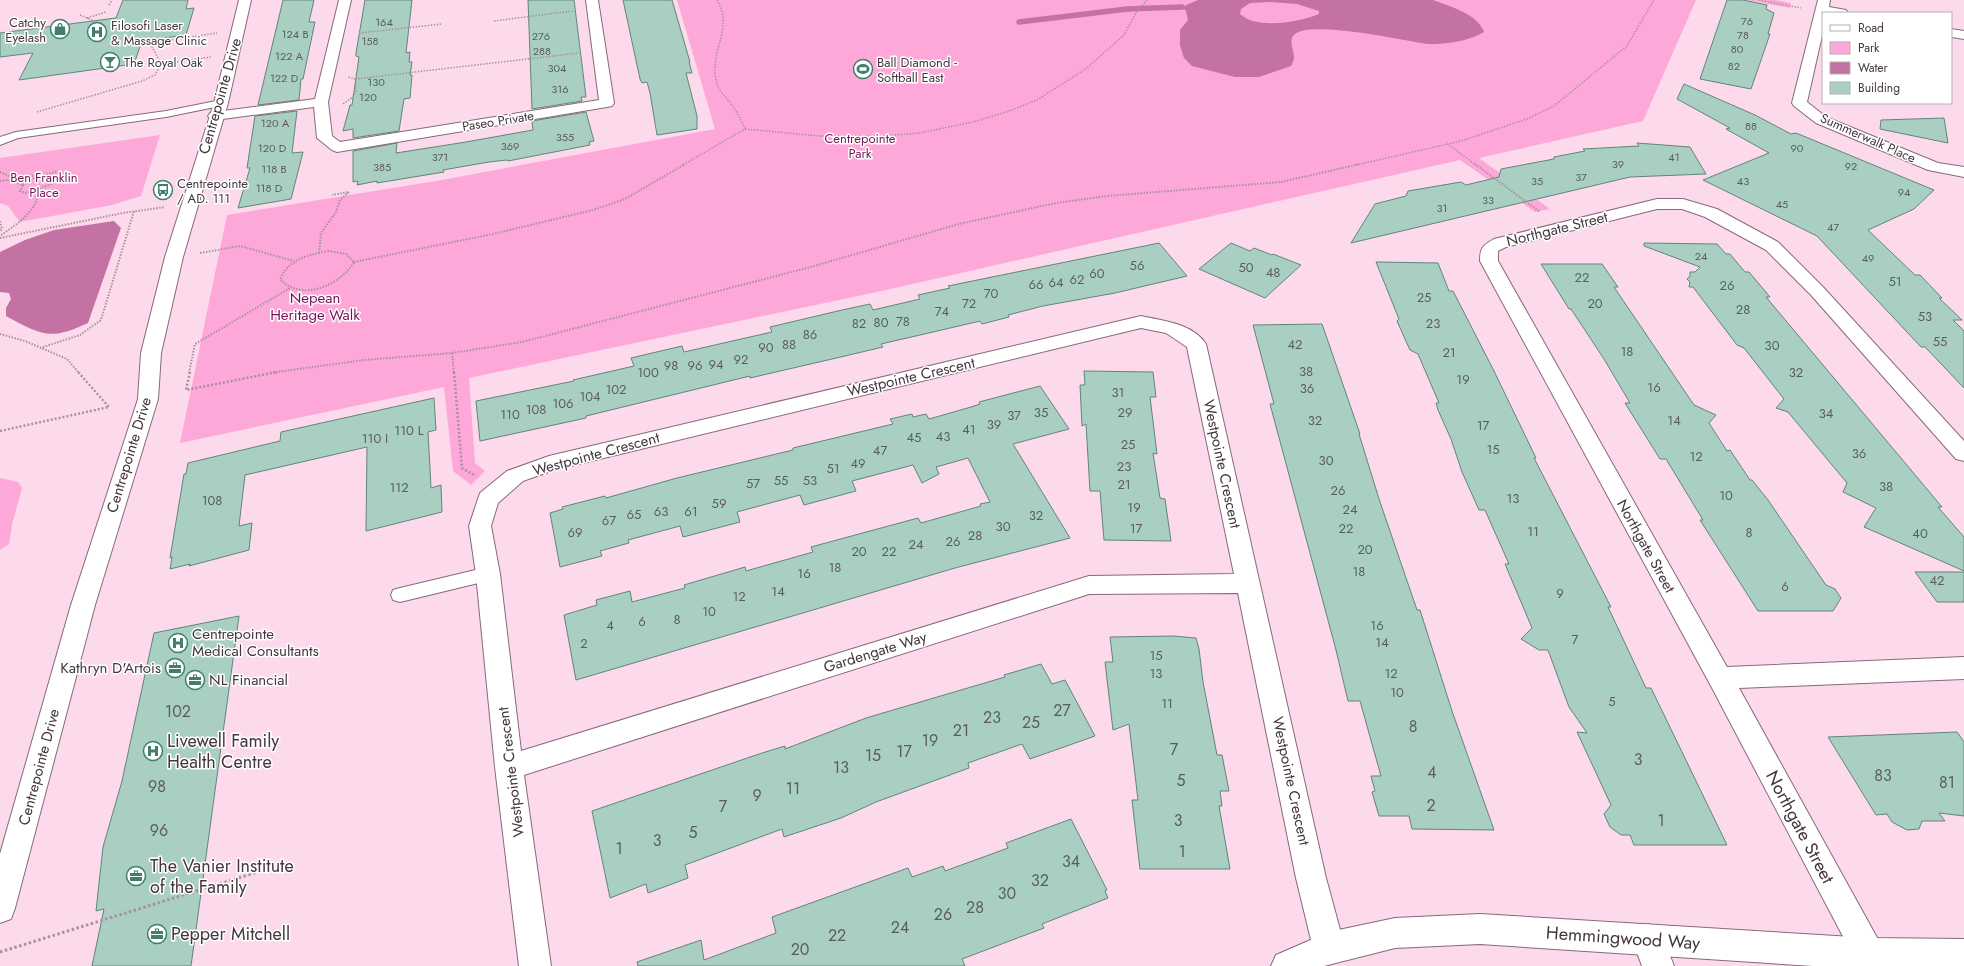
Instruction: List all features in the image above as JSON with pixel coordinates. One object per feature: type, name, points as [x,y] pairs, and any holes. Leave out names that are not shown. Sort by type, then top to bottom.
[{"type":"street","name":"Centrepointe Drive","points":[[0,908],[9,846],[148,399],[151,353],[174,257],[218,110],[246,0]]},
{"type":"street","name":"Paseo Private","points":[[344,0],[336,36],[318,88],[325,138],[336,147],[607,103],[592,4]]},
{"type":"street","points":[[1822,5],[1840,12]]},
{"type":"street","name":"Summerwalk Place","points":[[1822,5],[1799,103],[1821,120],[1934,167],[1964,172]]},
{"type":"street","points":[[1952,33],[1964,35]]},
{"type":"street","points":[[218,110],[284,93]]},
{"type":"street","points":[[218,110],[321,102]]},
{"type":"street","name":"Northgate Street","points":[[1869,954],[1720,678],[1489,261],[1489,250],[1500,243],[1657,204],[1684,204],[1712,213],[1772,246],[1817,291],[1964,454]]},
{"type":"street","name":"Westpointe Crescent","points":[[535,966],[509,767],[488,574],[480,526],[488,499],[515,476],[549,464],[1141,322],[1172,328],[1196,344],[1249,584],[1311,878],[1329,948]]},
{"type":"street","name":"Gardengate Way","points":[[509,767],[1088,585],[1203,583],[1249,584]]},
{"type":"street","points":[[1720,678],[1964,668]]},
{"type":"street","name":"Hemmingwood Way","points":[[1287,966],[1329,948],[1395,934],[1480,929],[1653,953],[1964,955]]},
{"type":"lane","points":[[0,141],[16,135],[166,114],[218,110]]},
{"type":"lane","points":[[0,145],[9,146],[218,110]]},
{"type":"lane","points":[[400,595],[488,574]]},
{"type":"path","points":[[110,5],[112,0]]},
{"type":"path","points":[[717,0],[723,8],[725,18],[723,30],[717,44],[714,69],[717,83],[719,91],[739,115],[745,129]]},
{"type":"path","points":[[354,262],[493,234],[593,210],[625,199],[745,129],[820,136],[882,136],[920,133],[1002,113],[1037,100],[1088,68],[1124,35],[1136,13],[1147,0]]},
{"type":"path","points":[[290,288],[195,344],[186,390],[285,371],[364,360],[452,353],[522,342],[807,268],[959,224],[1056,203],[1107,196],[1281,182],[1449,144],[1495,131],[1528,119],[1554,106],[1627,46],[1654,0]]},
{"type":"path","points":[[1759,0],[1805,9],[1822,5]]},
{"type":"path","points":[[494,21],[592,4]]},
{"type":"path","points":[[87,18],[106,12]]},
{"type":"path","points":[[80,15],[94,21]]},
{"type":"path","points":[[336,36],[442,24]]},
{"type":"path","points":[[144,40],[150,43],[217,33]]},
{"type":"path","points":[[150,43],[161,64]]},
{"type":"path","points":[[355,79],[599,51]]},
{"type":"path","points":[[161,64],[233,53]]},
{"type":"path","points":[[30,114],[142,81],[155,75],[161,64]]},
{"type":"path","points":[[1449,144],[1562,228]]},
{"type":"path","points":[[0,172],[12,177]]},
{"type":"path","points":[[56,172],[65,174],[64,178],[34,191],[25,193],[20,191],[23,184],[36,177],[56,172]]},
{"type":"path","points":[[7,180],[12,177],[30,175],[36,177]]},
{"type":"path","points":[[0,181],[7,180],[23,184]]},
{"type":"path","points":[[0,237],[15,226],[37,202],[38,196],[34,191]]},
{"type":"path","points":[[318,253],[321,234],[336,212],[340,200],[349,192],[332,194]]},
{"type":"path","points":[[0,237],[134,211],[189,203]]},
{"type":"path","points":[[40,348],[80,335],[101,320],[134,211]]},
{"type":"path","points":[[0,221],[2,229],[0,232]]},
{"type":"path","points":[[174,257],[240,246],[295,262]]},
{"type":"path","points":[[341,252],[350,256],[354,262],[352,270],[344,278],[316,289],[301,290],[290,288],[283,284],[280,279],[282,272],[295,262],[318,253],[341,252]]},
{"type":"path","points":[[0,334],[67,359],[109,408],[0,431]]},
{"type":"path","points":[[452,353],[462,468],[498,490]]},
{"type":"path","points":[[0,952],[72,928],[277,866]]},
{"type":"green space","name":"Centrepointe Park","points":[[677,0],[1696,0],[1643,121],[1479,158],[1550,209],[1535,212],[1460,160],[877,292],[469,378],[475,463],[485,471],[471,485],[453,471],[444,387],[180,443],[227,215],[436,181],[715,129]]},
{"type":"green space","points":[[1747,0],[1775,0],[1791,3],[1790,8]]},
{"type":"green space","name":"Ben Franklin Place","points":[[160,135],[141,196],[112,205],[20,222],[8,206],[0,203],[0,158]]},
{"type":"green space","points":[[0,478],[18,482],[22,488],[12,525],[9,544],[0,550]]},
{"type":"water","points":[[1198,0],[1433,0],[1455,8],[1476,20],[1484,32],[1457,42],[1428,44],[1356,32],[1316,29],[1301,31],[1292,38],[1294,57],[1291,66],[1259,77],[1235,77],[1192,66],[1184,58],[1180,45],[1180,30],[1188,20],[1186,11],[1182,7]],"holes":[[[1271,2],[1297,4],[1319,11],[1319,14],[1301,20],[1279,23],[1257,22],[1247,19],[1240,14],[1241,9],[1250,3]]]},
{"type":"water","points":[[114,221],[121,228],[88,323],[75,329],[55,334],[28,328],[6,316],[6,308],[11,299],[9,293],[0,292],[0,252],[25,240],[54,230]]},
{"type":"building","points":[[123,0],[188,0],[186,9],[194,8],[186,35],[142,41],[134,64],[19,80],[33,53],[0,57],[0,33],[116,18]]},
{"type":"building","points":[[283,0],[314,0],[309,22],[315,22],[303,79],[301,79],[299,100],[258,105]]},
{"type":"building","points":[[365,0],[412,0],[406,53],[410,52],[409,62],[412,62],[410,75],[412,75],[410,98],[404,99],[399,131],[353,138],[353,129],[343,131],[350,105],[352,105],[359,57],[356,56],[356,53]]},
{"type":"building","points":[[528,0],[574,0],[586,97],[581,97],[582,101],[532,109]]},
{"type":"building","points":[[623,0],[672,0],[690,62],[692,73],[686,73],[697,116],[697,129],[657,135],[650,93],[647,82],[642,83],[640,79]]},
{"type":"building","points":[[1727,0],[1743,0],[1767,5],[1766,9],[1774,13],[1768,34],[1770,34],[1751,89],[1700,79]]},
{"type":"building","points":[[1684,84],[1755,115],[1791,134],[1796,133],[1934,190],[1914,209],[1868,230],[1915,275],[1920,275],[1942,298],[1939,298],[1962,320],[1953,320],[1964,331],[1964,388],[1925,347],[1921,347],[1817,236],[1703,180],[1769,153],[1726,129],[1730,128],[1677,99]]},
{"type":"building","points":[[297,111],[292,153],[303,152],[291,199],[238,208],[250,168],[247,168],[255,116]]},
{"type":"building","points":[[586,112],[594,141],[589,142],[590,145],[508,161],[489,162],[443,170],[444,172],[377,183],[377,181],[357,185],[358,181],[353,182],[353,151],[397,143],[396,153],[466,142],[533,130],[532,121]]},
{"type":"building","points":[[1944,118],[1948,143],[1880,129],[1881,120]]},
{"type":"building","points":[[1637,143],[1690,147],[1706,174],[1630,177],[1351,243],[1375,204],[1406,196],[1408,191],[1461,182],[1466,185],[1499,177],[1501,169],[1554,159],[1554,157],[1585,151],[1583,149],[1639,146]]},
{"type":"building","points":[[1159,243],[1187,276],[1115,293],[1043,306],[1008,315],[1009,317],[982,324],[980,321],[881,344],[883,347],[750,378],[750,376],[586,416],[586,418],[480,441],[476,401],[574,381],[573,380],[634,366],[631,358],[682,346],[684,352],[772,332],[770,327],[842,310],[870,304],[873,310],[920,299],[918,295],[950,288],[948,286]]},
{"type":"building","points":[[1231,243],[1250,251],[1254,248],[1301,265],[1265,298],[1199,269]]},
{"type":"building","points":[[1644,243],[1717,244],[1726,254],[1730,254],[1745,272],[1749,272],[1770,297],[1766,297],[1942,507],[1938,507],[1964,537],[1964,571],[1864,527],[1876,508],[1843,492],[1847,483],[1788,412],[1776,408],[1784,399],[1744,348],[1737,345],[1693,287],[1689,287],[1690,282],[1687,279],[1690,276],[1690,272],[1695,272],[1700,267],[1644,246]]},
{"type":"building","points":[[1376,262],[1438,263],[1449,291],[1453,291],[1493,369],[1536,458],[1534,458],[1611,607],[1608,607],[1646,688],[1651,688],[1727,845],[1634,845],[1630,835],[1621,835],[1610,827],[1604,814],[1611,805],[1577,732],[1587,733],[1569,707],[1548,650],[1539,650],[1521,639],[1532,628],[1505,564],[1509,564],[1485,510],[1479,510],[1462,472],[1451,439],[1438,410],[1436,403],[1439,403],[1418,354],[1410,350],[1401,330],[1397,321],[1399,319]]},
{"type":"building","points":[[1541,264],[1602,264],[1618,287],[1614,287],[1694,405],[1716,415],[1709,423],[1727,451],[1730,450],[1750,480],[1752,480],[1768,500],[1826,585],[1835,589],[1841,598],[1833,611],[1758,611],[1700,520],[1703,520],[1666,459],[1660,459],[1625,403],[1630,403],[1604,359],[1571,309],[1569,309]]},
{"type":"building","points":[[1322,324],[1360,434],[1379,499],[1417,610],[1420,610],[1452,711],[1494,830],[1412,829],[1409,816],[1379,816],[1372,792],[1375,791],[1371,776],[1381,776],[1360,701],[1348,701],[1336,650],[1270,404],[1274,404],[1253,325]]},
{"type":"building","points":[[1084,371],[1153,372],[1156,397],[1150,397],[1157,454],[1153,453],[1160,498],[1165,499],[1171,541],[1104,540],[1100,491],[1090,491],[1086,424],[1082,426],[1080,385],[1085,385]]},
{"type":"building","points":[[1040,386],[1069,429],[1013,444],[1070,538],[955,568],[576,680],[564,615],[597,605],[596,600],[630,591],[632,602],[685,588],[684,585],[745,567],[746,571],[813,552],[811,547],[918,518],[921,523],[981,506],[980,504],[990,502],[968,458],[936,467],[939,474],[922,483],[913,465],[852,481],[856,491],[804,505],[800,495],[737,512],[740,522],[683,537],[680,526],[628,540],[629,543],[600,551],[602,556],[560,567],[550,513],[563,509],[562,507],[605,496],[606,498],[677,478],[793,450],[793,448],[893,424],[890,419],[912,414],[913,417],[926,414],[929,419],[980,404],[979,402]]},
{"type":"building","points":[[434,398],[436,430],[428,432],[431,488],[441,485],[442,512],[366,531],[367,447],[245,475],[239,526],[252,523],[249,550],[189,566],[190,564],[170,569],[172,557],[170,558],[184,474],[186,474],[188,463],[280,441],[281,432]]},
{"type":"building","points":[[1915,572],[1964,572],[1964,602],[1937,602]]},
{"type":"building","points":[[239,616],[191,966],[92,966],[104,909],[96,911],[103,847],[122,781],[154,633]]},
{"type":"building","points":[[1173,636],[1196,638],[1199,649],[1203,682],[1217,755],[1222,755],[1229,791],[1220,791],[1222,806],[1219,806],[1230,869],[1140,869],[1132,800],[1138,800],[1129,724],[1113,730],[1105,662],[1113,662],[1110,637]]},
{"type":"building","points":[[1041,664],[1052,684],[1065,680],[1095,736],[1030,759],[1022,744],[968,763],[969,768],[876,802],[841,818],[784,837],[782,829],[685,865],[688,878],[648,893],[646,884],[610,898],[592,811],[762,753],[785,746],[785,749],[866,718],[1005,677],[1004,675]]},
{"type":"building","points":[[1957,732],[1964,742],[1964,816],[1939,813],[1945,821],[1922,821],[1919,829],[1907,830],[1892,822],[1887,814],[1876,815],[1828,737]]},
{"type":"building","points":[[1071,819],[1107,890],[1105,891],[1108,898],[1042,924],[1044,928],[962,959],[965,966],[638,966],[637,962],[701,940],[704,960],[776,933],[772,917],[908,868],[912,877],[943,866],[945,871],[1008,848],[1006,843]]},
{"type":"waterway","points":[[1019,22],[1127,9],[1182,7]]},
{"type":"place","name":"Catchy Eyelash","points":[[60,29]]},
{"type":"place","name":"Filosofi Laser & Massage Clinic","points":[[97,32]]},
{"type":"place","name":"The Royal Oak","points":[[110,62]]},
{"type":"place","name":"Ball Diamond - Softball East","points":[[863,69]]},
{"type":"place","name":"Centrepointe / AD. 111","points":[[163,190]]},
{"type":"place","name":"Centrepointe Medical Consultants","points":[[178,643]]},
{"type":"place","name":"Kathryn D'Artois","points":[[175,668]]},
{"type":"place","name":"NL Financial","points":[[195,680]]},
{"type":"place","name":"Livewell Family Health Centre","points":[[153,751]]},
{"type":"place","name":"The Vanier Institute of the Family","points":[[136,876]]},
{"type":"place","name":"Pepper Mitchell","points":[[157,934]]},
{"type":"park label","name":"Nepean Heritage Walk","points":[[315,306]]}]
